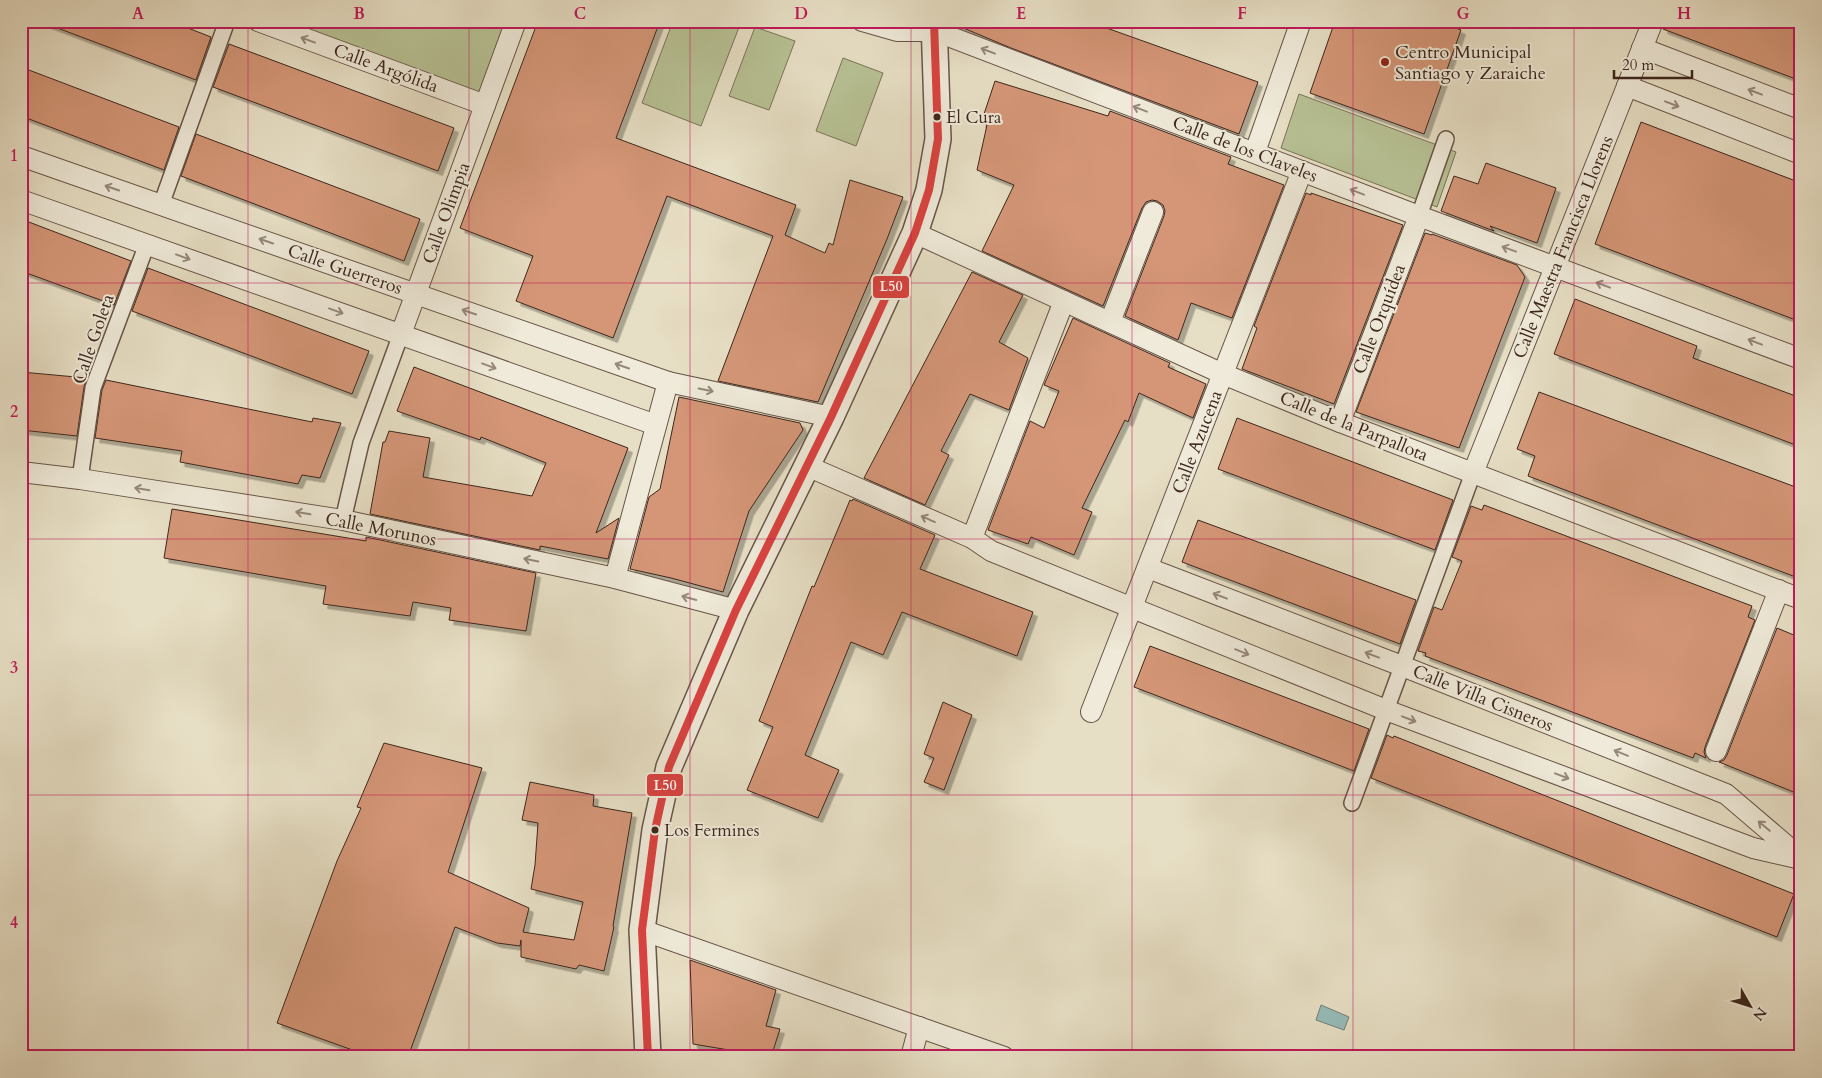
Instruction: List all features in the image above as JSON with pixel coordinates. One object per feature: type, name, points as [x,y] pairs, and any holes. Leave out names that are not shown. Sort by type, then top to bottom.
[{"type":"street","points":[[161,205],[227,21]]},
{"type":"street","name":"Calle Argólida","points":[[258,21],[486,105]]},
{"type":"street","name":"Calle Olimpia","points":[[343,520],[361,443],[516,21]]},
{"type":"street","name":"Calle de los Claveles","points":[[862,21],[897,30],[934,26],[1419,216],[1801,359]]},
{"type":"street","points":[[1255,152],[1301,21]]},
{"type":"street","name":"Calle Maestra Francisca Llorens","points":[[1473,473],[1653,21]]},
{"type":"street","points":[[648,1057],[642,930],[655,830],[669,767],[736,610],[831,417],[915,233],[929,190],[938,139],[934,26]]},
{"type":"street","points":[[1642,48],[1801,109]]},
{"type":"street","points":[[1627,86],[1801,154]]},
{"type":"street","points":[[1419,216],[1446,139]]},
{"type":"street","name":"Calle Guerreros","points":[[21,156],[668,382],[831,417]]},
{"type":"street","name":"Calle Azucena","points":[[1091,712],[1302,171]]},
{"type":"street","points":[[21,200],[656,425]]},
{"type":"street","points":[[1110,322],[1153,212]]},
{"type":"street","name":"Calle Orquídea","points":[[1340,422],[1419,216]]},
{"type":"street","name":"Calle de la Parpallota","points":[[915,233],[1223,374],[1340,422],[1801,599]]},
{"type":"street","name":"Calle Goleta","points":[[80,479],[93,388],[147,244]]},
{"type":"street","points":[[972,538],[1064,301]]},
{"type":"street","points":[[615,578],[668,382]]},
{"type":"street","name":"Calle Villa Cisneros","points":[[807,466],[972,538],[991,551],[1386,710],[1753,848],[1801,858]]},
{"type":"street","name":"Calle Morunos","points":[[21,472],[80,479],[343,520],[615,578],[736,610]]},
{"type":"street","points":[[1352,803],[1473,473]]},
{"type":"street","name":"Calle Villa Cisneros","points":[[1148,568],[1726,794],[1801,858]]},
{"type":"street","points":[[1716,751],[1779,590]]},
{"type":"street","points":[[642,930],[1004,1057]]},
{"type":"street","points":[[911,1057],[919,1027]]},
{"type":"green space","points":[[258,21],[516,21],[485,105]]},
{"type":"green space","points":[[673,21],[741,22],[701,126],[642,103]]},
{"type":"green space","points":[[755,27],[795,41],[769,110],[729,96]]},
{"type":"green space","points":[[843,58],[883,73],[856,146],[816,131]]},
{"type":"green space","points":[[1299,94],[1456,152],[1437,207],[1281,148]]},
{"type":"water","points":[[1321,1005],[1349,1017],[1344,1030],[1316,1020]]},
{"type":"building","points":[[44,21],[170,21],[211,37],[196,80],[44,23]]},
{"type":"building","points":[[538,21],[660,21],[616,138],[796,205],[785,235],[825,253],[829,243],[833,245],[850,180],[903,197],[818,402],[718,381],[773,236],[667,196],[613,338],[516,301],[533,256],[460,228]]},
{"type":"building","points":[[1087,21],[1258,82],[1239,134],[1011,48],[949,22]]},
{"type":"building","name":"Centro Municipal Santiago y Zaraiche","points":[[1335,21],[1437,21],[1461,30],[1424,134],[1310,93]]},
{"type":"building","points":[[1665,21],[1775,21],[1801,31],[1801,81],[1663,29]]},
{"type":"building","points":[[229,44],[454,128],[438,171],[213,87]]},
{"type":"building","points":[[21,67],[179,127],[164,170],[21,116]]},
{"type":"building","points":[[995,81],[1108,116],[1110,111],[1231,157],[1228,164],[1284,185],[1232,318],[1191,303],[1178,340],[1125,316],[1164,216],[1163,205],[1157,201],[1146,202],[1142,208],[1103,306],[982,251],[1014,185],[977,170],[987,125],[981,123]]},
{"type":"building","points":[[1641,122],[1801,183],[1801,322],[1595,244]]},
{"type":"building","points":[[196,134],[420,219],[404,261],[181,176]]},
{"type":"building","points":[[1486,163],[1556,188],[1537,243],[1490,226],[1494,231],[1441,211],[1454,176],[1478,184]]},
{"type":"building","points":[[1306,193],[1311,195],[1311,193],[1403,225],[1334,404],[1242,369],[1257,328],[1254,326]]},
{"type":"building","points":[[21,219],[131,261],[114,305],[21,271]]},
{"type":"building","points":[[1425,233],[1517,265],[1525,277],[1459,448],[1356,412]]},
{"type":"building","points":[[148,268],[369,351],[352,394],[132,311]]},
{"type":"building","points":[[972,272],[1023,295],[999,342],[1028,358],[1009,410],[970,394],[941,451],[949,455],[925,505],[864,478]]},
{"type":"building","points":[[1575,299],[1697,346],[1693,358],[1801,398],[1801,447],[1554,354]]},
{"type":"building","points":[[1073,318],[1170,363],[1168,367],[1206,384],[1193,418],[1139,393],[1128,422],[1125,420],[1082,508],[1092,512],[1074,555],[1031,537],[1028,544],[988,530],[1030,421],[1044,428],[1059,391],[1044,385]]},
{"type":"building","points":[[414,367],[628,448],[596,533],[619,518],[608,559],[540,546],[540,550],[370,514],[383,442],[385,442],[389,431],[430,438],[423,477],[532,496],[546,463],[481,437],[480,440],[397,411]]},
{"type":"building","points":[[21,372],[87,378],[77,436],[21,430]]},
{"type":"building","points":[[106,380],[312,422],[313,418],[341,423],[320,478],[302,475],[298,484],[180,462],[182,451],[95,438],[102,390]]},
{"type":"building","points":[[1539,392],[1801,489],[1801,579],[1528,476],[1535,456],[1517,449]]},
{"type":"building","points":[[679,397],[800,423],[803,430],[749,511],[723,592],[630,569],[649,497],[660,489]]},
{"type":"building","points":[[1237,418],[1453,500],[1435,550],[1218,469]]},
{"type":"building","points":[[853,499],[935,535],[920,569],[1033,612],[1017,656],[902,612],[883,655],[851,642],[805,755],[839,770],[818,818],[747,790],[773,727],[759,721],[812,586],[814,587],[850,500],[852,501]]},
{"type":"building","points":[[1484,505],[1752,606],[1748,617],[1755,620],[1705,747],[1706,758],[1695,753],[1693,758],[1425,656],[1426,653],[1418,651],[1434,607],[1442,610],[1462,561],[1452,557],[1471,506],[1482,510]]},
{"type":"building","points":[[172,509],[366,541],[366,537],[536,573],[526,631],[449,620],[451,608],[413,602],[410,616],[323,604],[326,586],[164,558]]},
{"type":"building","points":[[1198,520],[1416,600],[1400,644],[1182,562]]},
{"type":"building","points":[[1777,628],[1801,638],[1801,795],[1719,762],[1724,760],[1727,755]]},
{"type":"building","points":[[1150,646],[1369,729],[1354,771],[1134,687]]},
{"type":"building","points":[[943,702],[972,715],[944,790],[924,782],[934,758],[924,754]]},
{"type":"building","points":[[1387,735],[1393,738],[1394,736],[1794,894],[1777,937],[1371,778]]},
{"type":"building","points":[[384,743],[482,768],[448,872],[529,908],[523,932],[574,940],[583,902],[531,889],[538,823],[522,820],[530,782],[594,795],[593,806],[632,813],[614,927],[604,971],[579,965],[576,969],[521,957],[521,940],[520,946],[497,943],[455,927],[408,1057],[372,1057],[277,1023],[337,861],[361,808],[357,807]]},
{"type":"building","points":[[690,960],[776,990],[766,1026],[780,1029],[771,1057],[693,1044]]},
{"type":"transit line","name":"L50","points":[[648,1057],[642,930],[655,830],[669,767],[736,610],[831,417],[915,233],[929,190],[938,139],[934,21]]},
{"type":"place","name":"Centro Municipal Santiago y Zaraiche","points":[[1385,62]]},
{"type":"place","name":"El Cura","points":[[937,117]]},
{"type":"place","name":"Los Fermines","points":[[655,830]]}]
